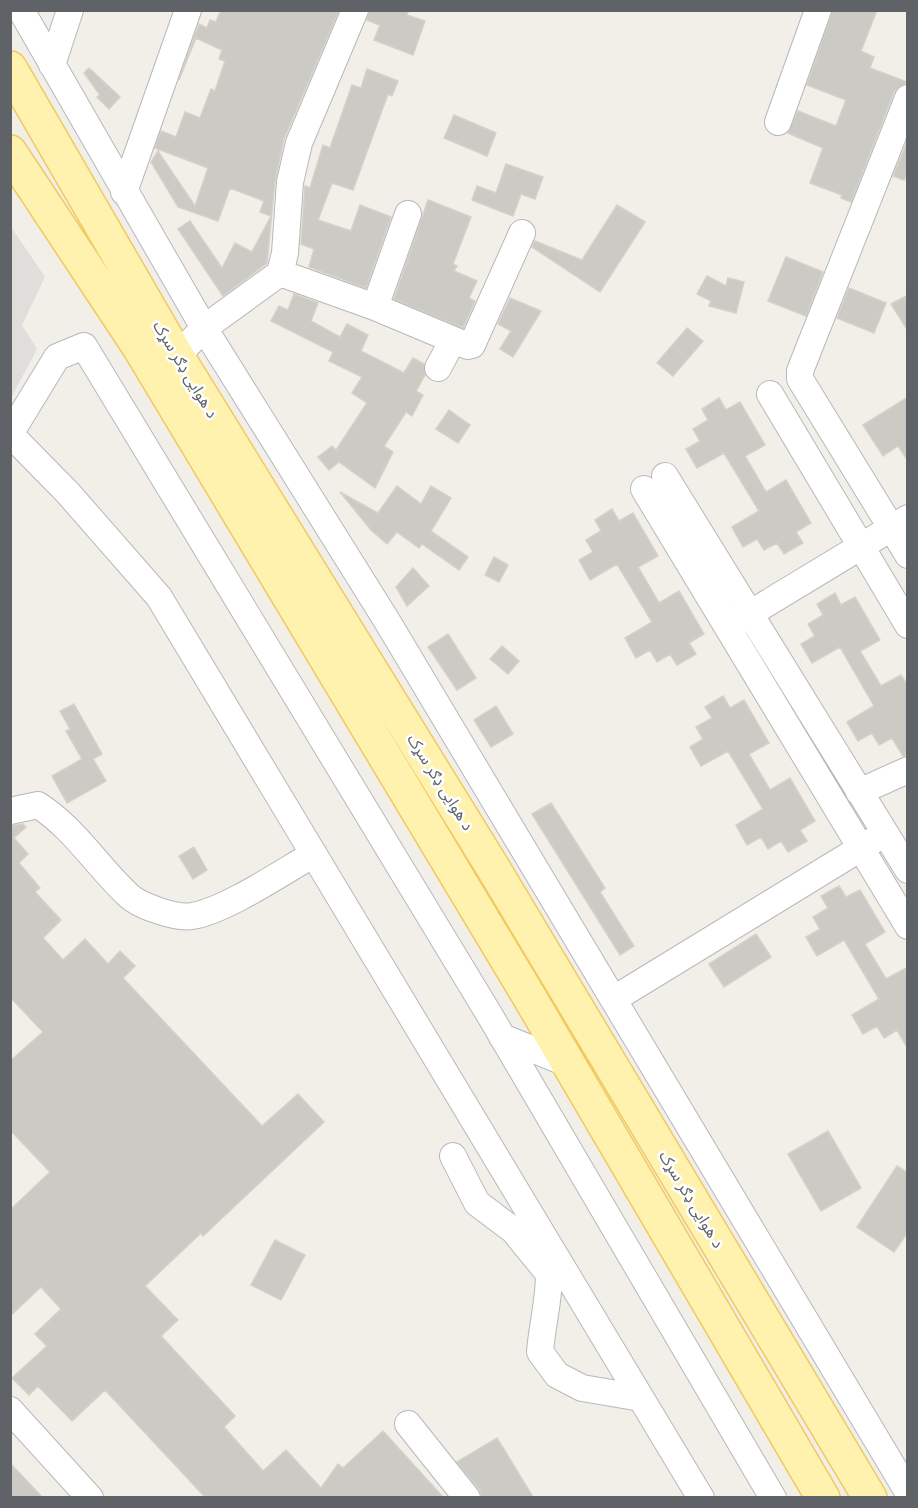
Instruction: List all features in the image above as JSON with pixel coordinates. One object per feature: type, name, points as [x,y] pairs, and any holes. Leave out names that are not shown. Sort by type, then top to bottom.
[{"type":"main road","name":"د هوایی ډګر سړک","points":[[10,68],[177,356],[495,871],[870,1497]]},
{"type":"main road","name":"د هوایی ډګر سړک","points":[[12,159],[139,347],[569,1064],[823,1497]]},
{"type":"main road","points":[[744,1362],[778,1343]]},
{"type":"street","points":[[21,10],[204,328],[387,621],[908,1492]]},
{"type":"street","points":[[52,65],[70,10]]},
{"type":"street","points":[[124,192],[188,10]]},
{"type":"street","points":[[177,356],[204,328],[280,273],[285,253],[290,182],[299,143],[355,10]]},
{"type":"street","points":[[778,122],[818,10]]},
{"type":"street","points":[[908,98],[800,371],[800,379],[899,523],[908,555]]},
{"type":"street","points":[[375,307],[408,214]]},
{"type":"street","points":[[280,273],[375,307],[453,340],[472,345],[522,233]]},
{"type":"street","points":[[438,368],[453,340]]},
{"type":"street","points":[[701,1497],[159,597],[68,493],[10,434],[57,357],[84,346],[502,1037],[773,1497]]},
{"type":"street","points":[[770,394],[908,625]]},
{"type":"street","points":[[908,870],[750,614],[654,482],[727,627],[908,926]]},
{"type":"street","points":[[727,627],[899,523]]},
{"type":"street","points":[[859,792],[908,770]]},
{"type":"street","points":[[10,810],[38,805],[61,820],[130,897],[161,912],[191,917],[216,908],[314,854]]},
{"type":"street","points":[[614,999],[885,833]]},
{"type":"street","points":[[495,871],[526,852]]},
{"type":"street","points":[[502,1037],[569,1064]]},
{"type":"street","points":[[453,1156],[477,1203],[513,1230],[549,1275],[549,1306],[541,1331],[540,1352],[557,1375],[582,1388],[641,1398]]},
{"type":"street","points":[[710,1229],[739,1210]]},
{"type":"street","points":[[10,1410],[90,1497]]},
{"type":"street","points":[[408,1424],[467,1497]]},
{"type":"shaded area","points":[[11,227],[45,277],[22,325],[37,349],[11,398]]},
{"type":"building","points":[[221,10],[339,10],[284,139],[275,181],[267,263],[223,296],[178,229],[190,221],[222,268],[235,243],[252,252],[271,216],[260,212],[264,201],[230,188],[218,221],[178,207],[151,162],[158,151],[195,206],[208,168],[155,148],[161,131],[176,137],[185,112],[200,118],[211,89],[215,91],[225,61],[219,59],[222,50],[196,38],[179,80],[199,24],[207,28],[210,20],[216,22]]},
{"type":"building","points":[[370,10],[409,10],[407,15],[425,21],[413,55],[374,40],[380,25],[367,20]]},
{"type":"building","points":[[833,10],[877,10],[861,51],[874,57],[870,68],[907,82],[894,92],[851,202],[841,198],[842,195],[810,183],[823,148],[788,133],[798,111],[836,126],[846,100],[807,85]]},
{"type":"building","points":[[89,68],[120,97],[109,109],[97,97],[100,95],[84,73]]},
{"type":"building","points":[[367,69],[398,81],[392,96],[388,94],[353,190],[332,183],[318,220],[351,231],[360,205],[391,217],[366,288],[309,267],[314,249],[301,244],[305,186],[310,188],[323,145],[330,148],[352,85],[361,88]]},
{"type":"building","points":[[454,115],[496,133],[487,156],[444,138]]},
{"type":"building","points":[[908,140],[908,172],[904,180],[893,176]]},
{"type":"building","points":[[506,164],[543,177],[535,199],[521,194],[513,216],[472,200],[477,186],[496,193]]},
{"type":"building","points":[[428,200],[471,217],[453,264],[457,266],[454,271],[477,281],[469,298],[475,301],[463,328],[394,299]]},
{"type":"building","points":[[617,205],[645,222],[600,292],[532,247],[535,241],[582,260]]},
{"type":"building","points":[[786,257],[823,272],[806,316],[768,301]]},
{"type":"building","points":[[707,276],[726,286],[728,278],[744,282],[736,313],[709,306],[711,301],[697,294]]},
{"type":"building","points":[[849,288],[886,303],[874,333],[837,318]]},
{"type":"building","points":[[294,294],[318,303],[311,321],[340,337],[347,324],[368,335],[361,351],[404,373],[413,358],[424,364],[425,375],[416,391],[423,395],[412,416],[406,412],[384,446],[393,452],[375,488],[339,462],[329,470],[318,457],[332,446],[336,450],[367,403],[352,393],[362,377],[329,361],[333,352],[271,321],[279,306],[288,310]]},
{"type":"building","points":[[908,295],[908,331],[891,304]]},
{"type":"building","points":[[510,298],[541,311],[513,357],[500,349],[511,331],[498,324]]},
{"type":"building","points":[[687,328],[703,341],[673,376],[657,363]]},
{"type":"building","points":[[908,397],[908,461],[898,446],[883,456],[863,425]]},
{"type":"building","points":[[719,398],[726,410],[740,402],[765,445],[745,456],[766,492],[786,480],[811,523],[796,532],[803,543],[784,554],[777,543],[764,550],[757,539],[743,547],[732,527],[759,511],[724,453],[697,468],[686,449],[700,441],[693,429],[708,420],[702,409]]},
{"type":"building","points":[[449,410],[470,425],[458,443],[436,429]]},
{"type":"building","points":[[397,486],[421,504],[431,486],[451,498],[431,531],[468,557],[459,570],[422,544],[419,548],[397,532],[387,544],[371,530],[340,492],[378,513]]},
{"type":"building","points":[[612,509],[619,521],[633,513],[658,556],[638,567],[659,603],[679,591],[704,634],[689,643],[696,654],[677,665],[670,654],[657,662],[650,650],[636,658],[625,638],[652,622],[617,564],[590,580],[579,560],[593,552],[586,540],[601,531],[595,520]]},
{"type":"building","points":[[494,557],[508,565],[499,582],[485,575]]},
{"type":"building","points":[[413,568],[429,586],[407,606],[396,587]]},
{"type":"building","points":[[835,593],[841,605],[855,597],[880,640],[860,651],[881,686],[901,675],[908,686],[908,755],[903,756],[892,738],[879,745],[872,733],[858,741],[847,722],[874,706],[840,647],[812,663],[801,644],[815,636],[808,624],[823,615],[817,604]]},
{"type":"building","points":[[448,634],[476,678],[457,690],[428,647]]},
{"type":"building","points":[[502,646],[519,661],[508,674],[490,659]]},
{"type":"building","points":[[723,696],[730,708],[744,700],[769,743],[749,754],[770,790],[790,778],[815,821],[800,830],[807,841],[788,852],[781,841],[768,849],[761,837],[747,845],[736,825],[763,809],[728,751],[701,766],[690,747],[703,739],[696,727],[712,718],[705,707]]},
{"type":"building","points":[[74,704],[102,754],[93,759],[106,781],[67,803],[52,776],[82,759],[66,731],[70,729],[60,711]]},
{"type":"building","points":[[496,706],[513,734],[491,747],[474,720]]},
{"type":"building","points":[[551,803],[605,888],[600,892],[634,946],[620,955],[532,814]]},
{"type":"building","points":[[23,824],[26,827],[14,838],[28,854],[19,863],[40,888],[35,892],[61,920],[43,938],[63,960],[85,939],[108,964],[120,951],[135,966],[123,978],[262,1126],[298,1094],[324,1122],[203,1236],[201,1233],[145,1286],[178,1320],[161,1336],[235,1416],[224,1427],[263,1471],[286,1450],[321,1488],[338,1464],[343,1468],[383,1431],[443,1497],[205,1497],[105,1390],[72,1421],[38,1386],[29,1395],[12,1378],[47,1346],[35,1334],[61,1309],[41,1287],[10,1316],[10,1210],[50,1172],[10,1130],[10,1061],[43,1032],[10,997],[10,826]]},
{"type":"building","points":[[194,847],[207,870],[193,879],[179,856]]},
{"type":"building","points":[[839,886],[846,897],[860,890],[885,932],[865,944],[886,979],[908,967],[908,1049],[897,1030],[884,1038],[877,1026],[863,1034],[852,1015],[879,999],[844,940],[817,956],[806,937],[820,929],[813,917],[828,908],[821,896]]},
{"type":"building","points":[[756,934],[771,957],[724,987],[709,964]]},
{"type":"building","points":[[828,1131],[861,1188],[821,1211],[788,1154]]},
{"type":"building","points":[[897,1166],[908,1173],[908,1232],[894,1252],[857,1227]]},
{"type":"building","points":[[275,1240],[305,1255],[281,1300],[251,1285]]},
{"type":"building","points":[[497,1438],[533,1497],[482,1497],[479,1489],[457,1462]]},
{"type":"building","points":[[10,1463],[42,1497],[10,1497]]}]
